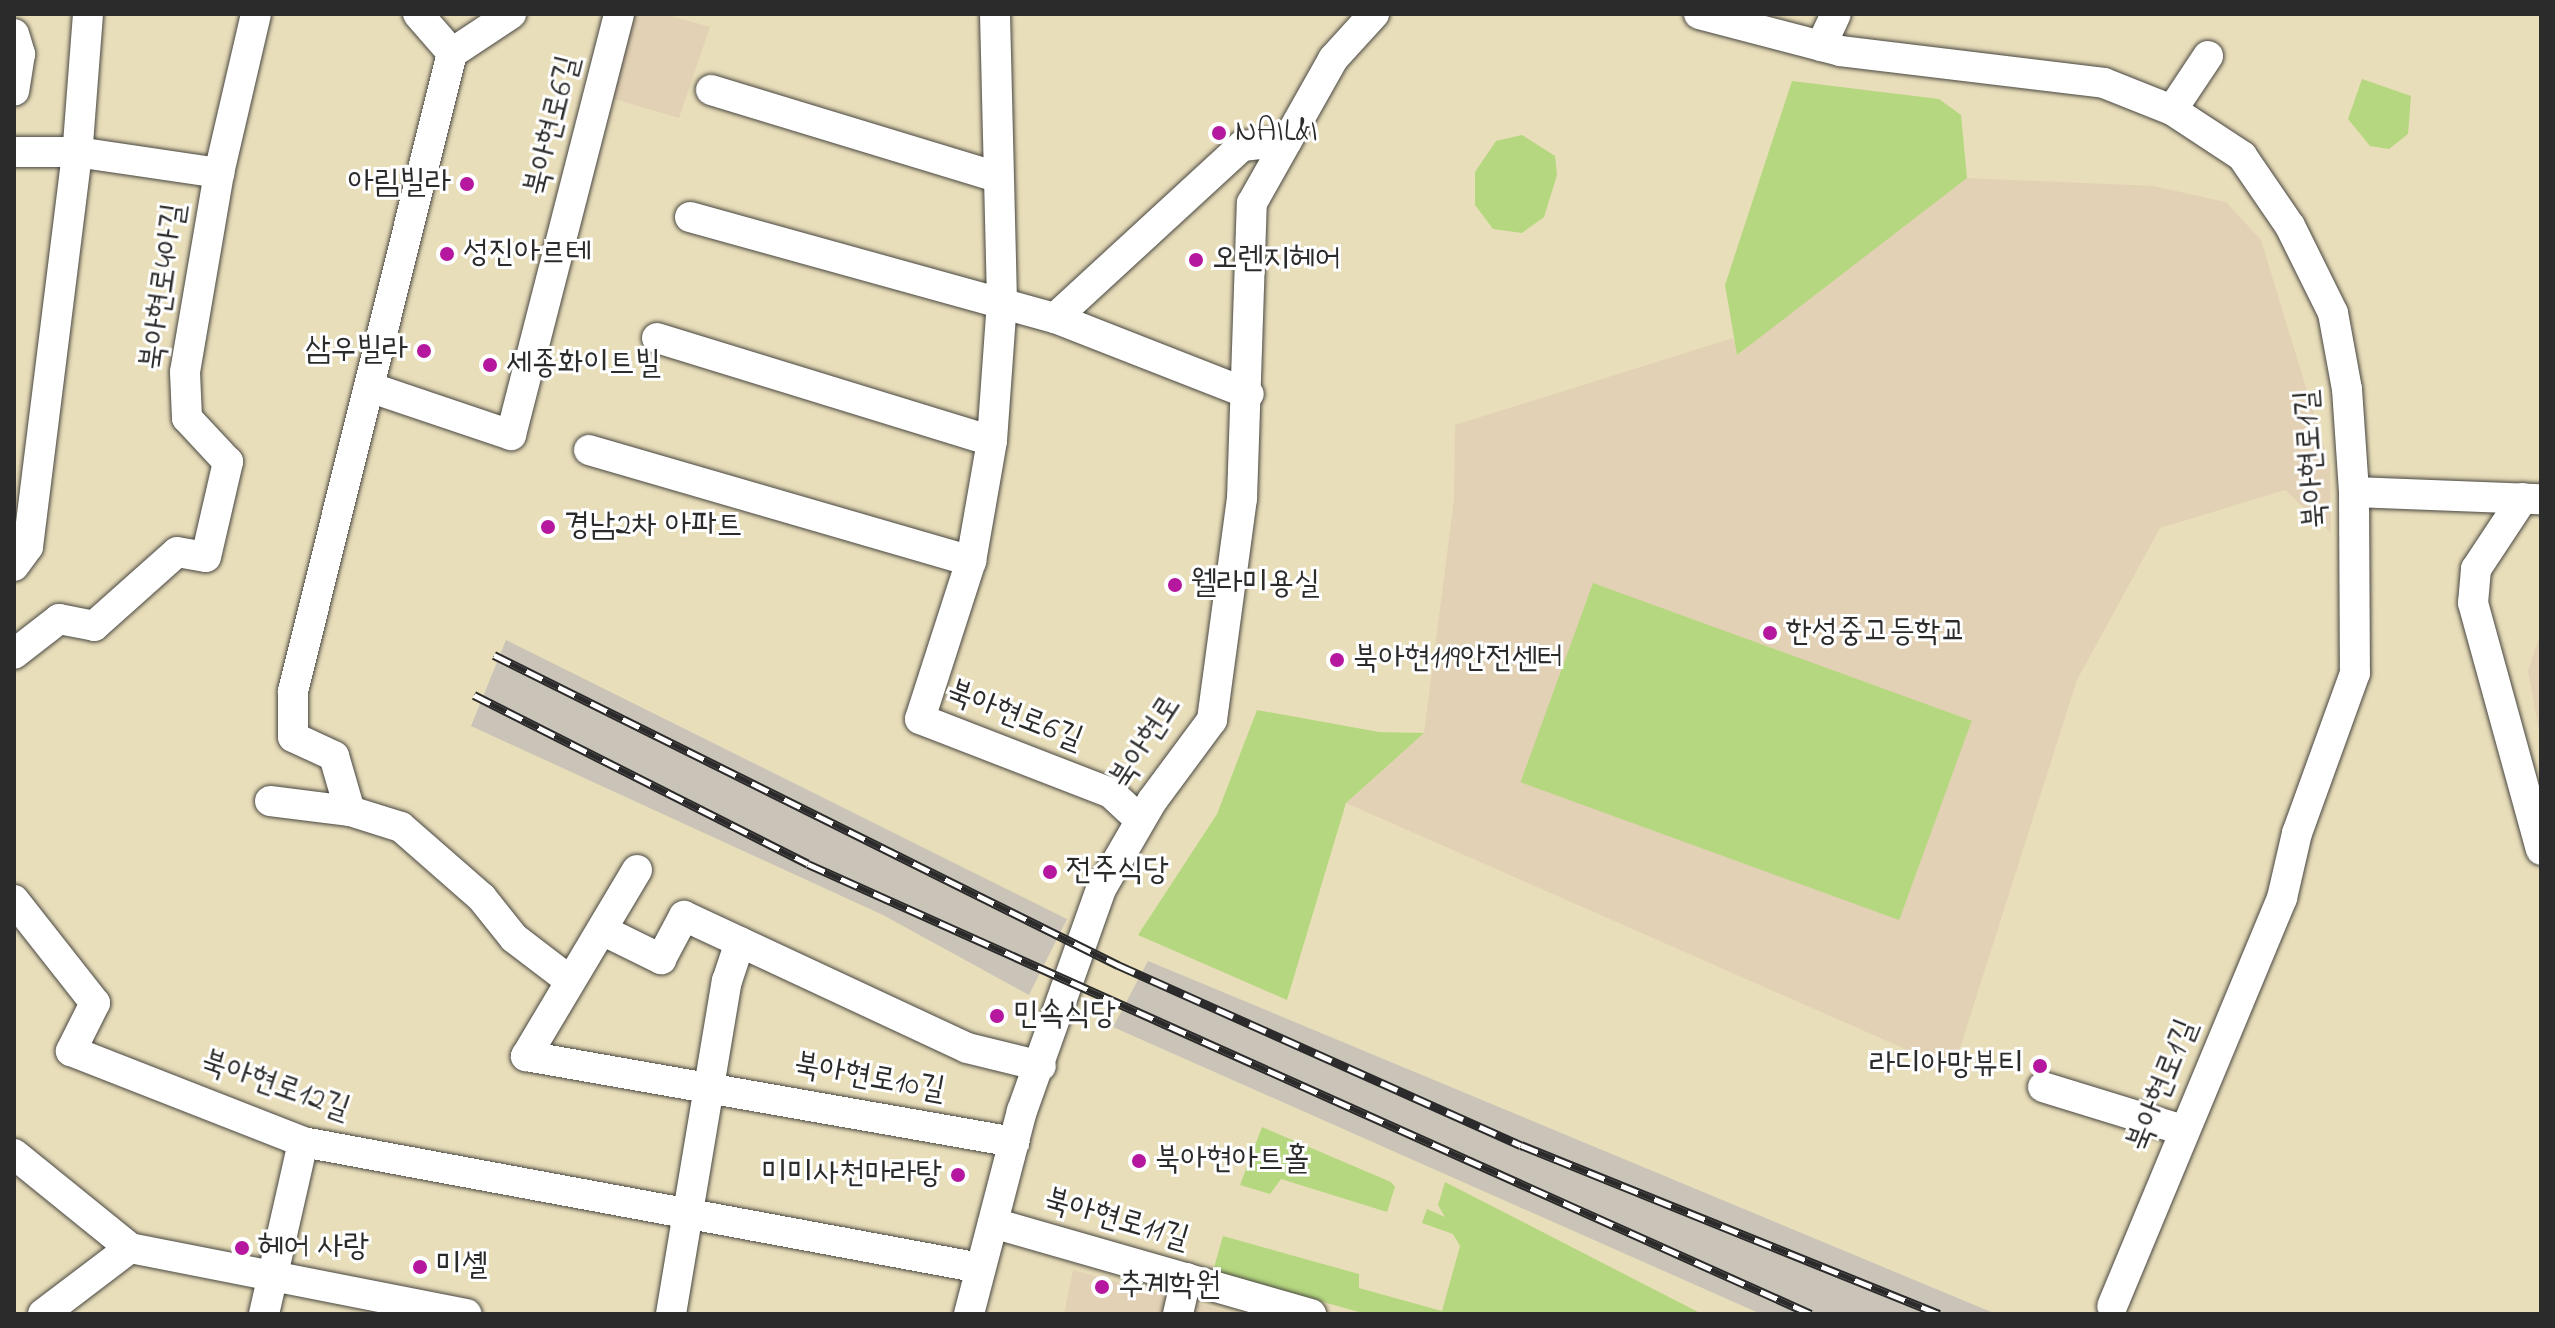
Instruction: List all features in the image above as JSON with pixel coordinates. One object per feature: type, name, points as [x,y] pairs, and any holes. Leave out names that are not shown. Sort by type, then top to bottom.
[{"type":"street","points":[[14,566],[28,547],[77,152],[88,14]]},
{"type":"street","name":"북아현로4아길","points":[[14,654],[59,619],[94,626],[177,552],[206,557],[228,462],[187,418],[185,372],[219,173],[256,14]]},
{"type":"street","points":[[418,14],[452,53]]},
{"type":"street","points":[[350,811],[334,756],[293,737],[293,691],[452,53],[511,14]]},
{"type":"street","name":"북아현로6길","points":[[369,387],[511,435],[619,14]]},
{"type":"street","name":"북아현로6길","points":[[995,14],[1002,301],[992,441],[971,561],[920,719],[1111,793],[1140,820]]},
{"type":"street","name":"북아현로","points":[[969,1314],[1014,1142],[1101,889],[1140,820],[1212,720],[1242,499],[1249,394],[1252,203],[1333,59],[1374,14]]},
{"type":"street","name":"북아현로1길","points":[[1699,14],[1821,46],[2104,83],[2172,110],[2242,156],[2290,226],[2333,313],[2347,389],[2354,492],[2355,673],[2297,833],[2282,898],[2112,1306]]},
{"type":"street","points":[[1821,46],[1836,14]]},
{"type":"street","points":[[14,34],[20,54],[14,91]]},
{"type":"street","points":[[2172,110],[2208,56]]},
{"type":"street","points":[[711,90],[997,177]]},
{"type":"street","points":[[1055,318],[1242,146],[1287,141]]},
{"type":"street","points":[[14,152],[77,152],[219,173]]},
{"type":"street","points":[[690,217],[1002,301],[1055,318],[1249,394]]},
{"type":"street","points":[[657,338],[992,441]]},
{"type":"street","points":[[589,450],[971,561]]},
{"type":"street","points":[[2354,492],[2532,498]]},
{"type":"street","points":[[2532,498],[2476,569],[2473,603],[2541,850]]},
{"type":"street","points":[[270,801],[350,811],[401,827],[482,898],[514,938],[569,980]]},
{"type":"street","name":"북아현로10길","points":[[637,870],[604,931],[569,980],[526,1056],[1014,1142]]},
{"type":"street","name":"북아현로12길","points":[[15,903],[95,1003],[71,1051],[303,1142],[980,1268]]},
{"type":"street","points":[[604,931],[661,959],[684,916],[967,1048],[1041,1066]]},
{"type":"street","points":[[671,1314],[727,981],[740,942]]},
{"type":"street","points":[[2043,1087],[2183,1130]]},
{"type":"street","points":[[264,1314],[303,1142]]},
{"type":"street","points":[[15,1158],[130,1248],[457,1313]]},
{"type":"street","name":"북아현로11길","points":[[993,1223],[1311,1314]]},
{"type":"street","points":[[43,1314],[130,1248]]},
{"type":"street","points":[[1178,1314],[1186,1278]]},
{"type":"shaded area","points":[[635,14],[664,14],[710,27],[679,118],[611,98]]},
{"type":"shaded area","name":"한성중고등학교","points":[[1967,178],[2153,186],[2226,202],[2261,240],[2330,466],[2331,533],[2285,490],[2160,528],[2077,680],[1953,1070],[1346,803],[1424,733],[1454,500],[1455,425],[1733,338],[1738,355],[1882,237]]},
{"type":"shaded area","points":[[2541,631],[2541,742],[2528,671]]},
{"type":"shaded area","points":[[506,640],[1067,919],[1029,995],[883,915],[471,726]]},
{"type":"shaded area","points":[[1148,961],[1997,1314],[1761,1314],[1113,1027]]},
{"type":"shaded area","name":"추계학원","points":[[1073,1270],[1195,1303],[1234,1314],[1064,1314]]},
{"type":"green space","points":[[2362,79],[2411,96],[2408,134],[2389,149],[2370,146],[2348,119]]},
{"type":"green space","points":[[1792,81],[1939,99],[1961,115],[1967,178],[1737,355],[1725,285]]},
{"type":"green space","points":[[1522,135],[1555,156],[1557,175],[1544,217],[1522,233],[1493,229],[1475,205],[1475,172],[1496,141]]},
{"type":"green space","points":[[1593,583],[1972,721],[1899,920],[1520,782]]},
{"type":"green space","points":[[1257,710],[1379,732],[1424,733],[1346,803],[1287,1000],[1138,935],[1217,814]]},
{"type":"green space","points":[[1262,1127],[1391,1182],[1395,1187],[1387,1212],[1281,1179],[1270,1194],[1240,1185]]},
{"type":"green space","points":[[1445,1182],[1702,1314],[1366,1314],[1213,1271],[1223,1236],[1359,1274],[1359,1288],[1442,1311],[1460,1246],[1453,1234],[1422,1223],[1427,1209],[1445,1217],[1438,1205]]},
{"type":"railway","points":[[494,655],[1118,965],[1521,1145],[1939,1314]]},
{"type":"railway","points":[[474,695],[808,864],[1811,1314]]},
{"type":"place","name":"NAIL&I","points":[[1219,133]]},
{"type":"place","name":"아림빌라","points":[[467,184]]},
{"type":"place","name":"성진아르테","points":[[447,254]]},
{"type":"place","name":"오렌지헤어","points":[[1196,260]]},
{"type":"place","name":"삼우빌라","points":[[424,351]]},
{"type":"place","name":"세종화이트빌","points":[[490,365]]},
{"type":"place","name":"경남2차 아파트","points":[[548,527]]},
{"type":"place","name":"웰라미용실","points":[[1175,585]]},
{"type":"place","name":"한성중고등학교","points":[[1770,633]]},
{"type":"place","name":"북아현119안전센터","points":[[1337,660]]},
{"type":"place","name":"전주식당","points":[[1050,872]]},
{"type":"place","name":"민속식당","points":[[997,1016]]},
{"type":"place","name":"라디아망뷰티","points":[[2040,1066]]},
{"type":"place","name":"북아현아트홀","points":[[1139,1161]]},
{"type":"place","name":"미미사천마라탕","points":[[958,1175]]},
{"type":"place","name":"헤어 사랑","points":[[242,1248]]},
{"type":"place","name":"미셸","points":[[420,1267]]},
{"type":"place","name":"추계학원","points":[[1102,1287]]}]
